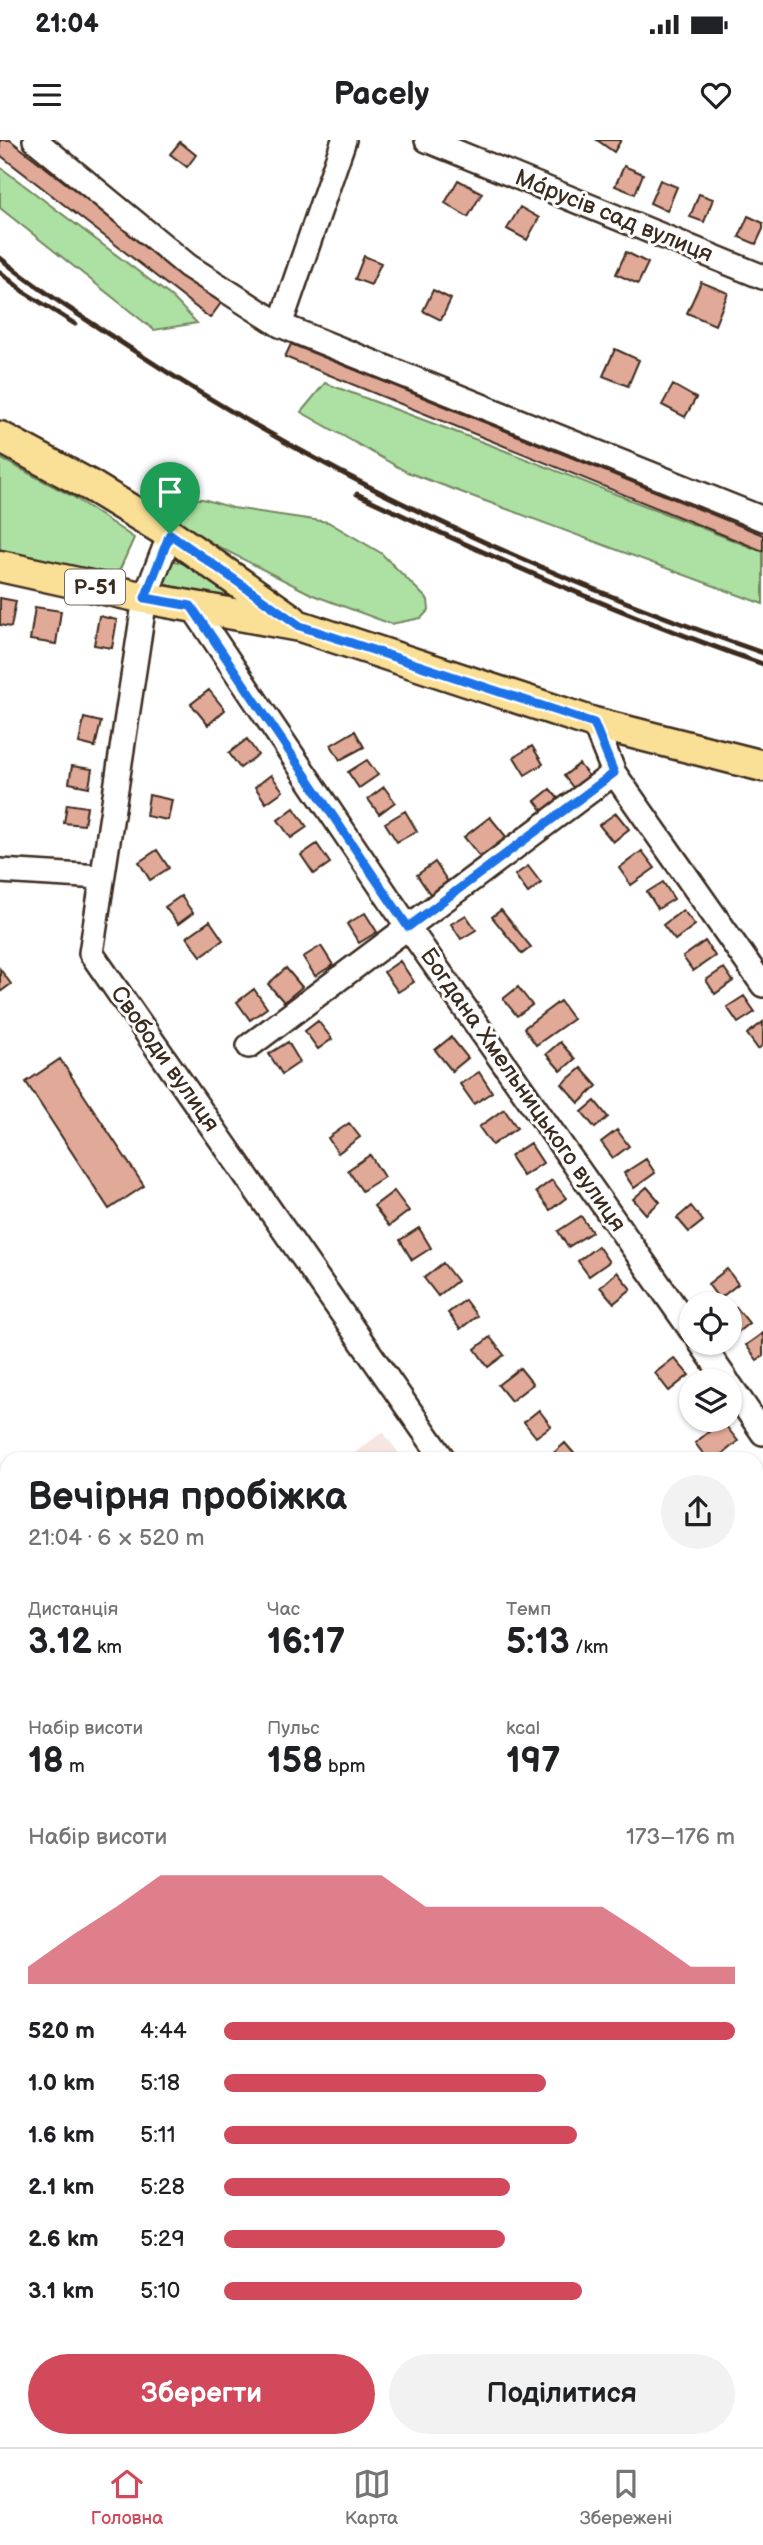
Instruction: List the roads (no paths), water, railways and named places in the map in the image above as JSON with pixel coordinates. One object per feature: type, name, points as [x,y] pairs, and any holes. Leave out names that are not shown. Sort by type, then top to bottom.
[{"type":"main road","name":"Р-51","points":[[0,437],[91,486],[170,534],[300,626]]},
{"type":"main road","name":"Р-51","points":[[0,566],[145,598],[300,626],[594,723],[763,766]]},
{"type":"street","points":[[35,140],[188,266],[280,325],[763,519]]},
{"type":"street","points":[[280,325],[344,140]]},
{"type":"street","name":"Мáрусів сад вулиця","points":[[426,140],[763,277]]},
{"type":"street","name":"Свободи вулиця","points":[[170,534],[145,598],[91,953],[438,1452]]},
{"type":"street","name":"Богдана Хмельницького вулиця","points":[[191,606],[408,927],[679,1313]]},
{"type":"street","points":[[594,723],[614,773],[763,985]]},
{"type":"street","points":[[249,1046],[614,773]]},
{"type":"street","points":[[0,871],[101,877]]},
{"type":"street","points":[[742,1402],[763,1433]]},
{"type":"railway","points":[[0,258],[68,308],[213,400],[364,484],[442,523],[601,592],[763,653]]},
{"type":"railway","points":[[0,272],[24,292],[75,324]]},
{"type":"railway","points":[[357,494],[558,585],[763,664]]}]
